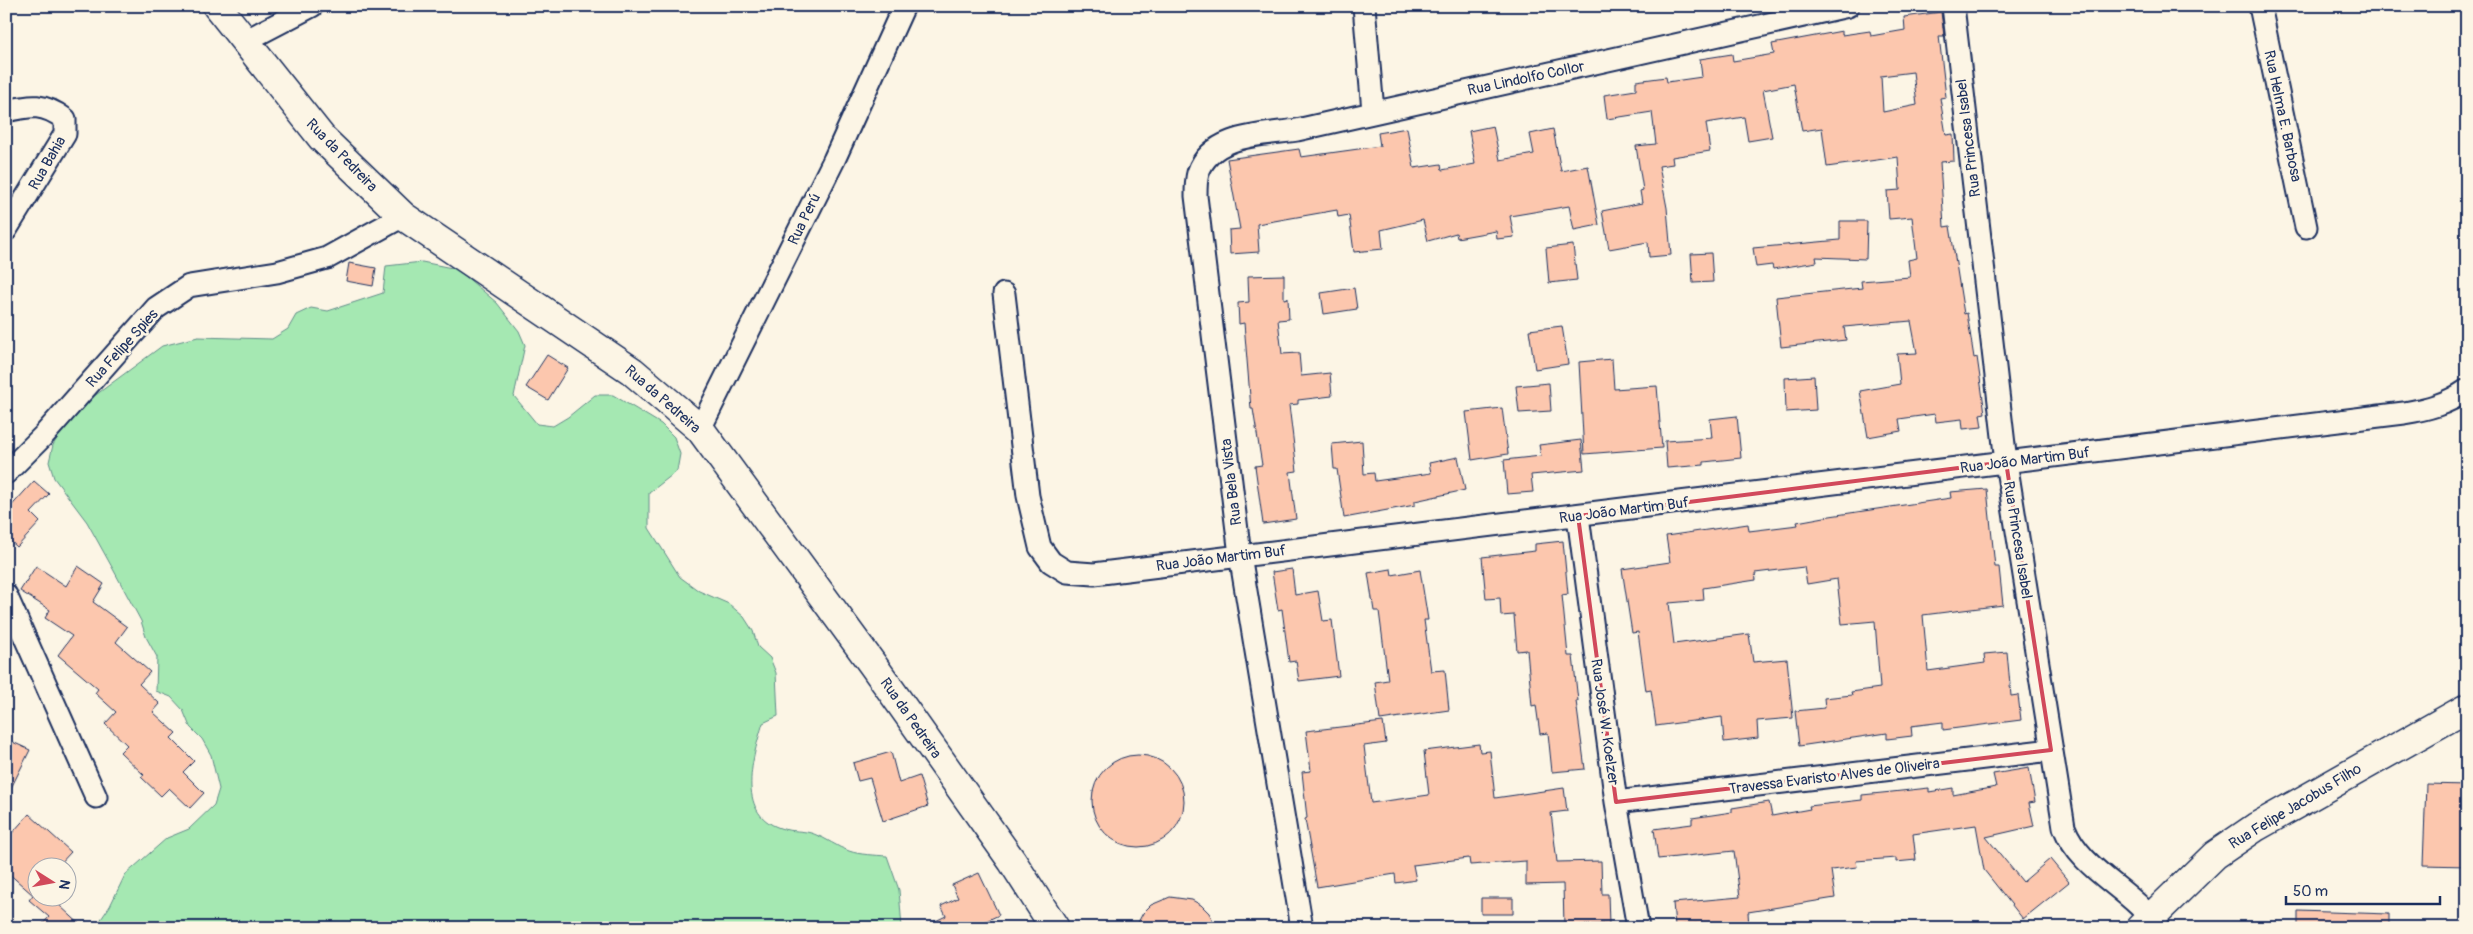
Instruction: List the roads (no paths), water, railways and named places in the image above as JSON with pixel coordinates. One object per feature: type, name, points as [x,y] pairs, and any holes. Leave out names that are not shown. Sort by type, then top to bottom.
[{"type":"street","name":"Rua da Pedreira","points":[[217,6],[322,138],[403,216],[632,370],[700,429],[873,665],[1012,862],[1055,928]]},
{"type":"street","points":[[245,41],[312,6]]},
{"type":"street","name":"Rua Perú","points":[[700,429],[834,160],[904,6]]},
{"type":"street","points":[[1364,6],[1373,112]]},
{"type":"street","name":"Rua Lindolfo Collor","points":[[1207,156],[1223,144],[1848,6]]},
{"type":"street","name":"Rua Princesa Isabel","points":[[1953,6],[2006,462],[2064,827],[2069,839],[2092,866],[2150,924]]},
{"type":"street","name":"Rua Helma E. Barbosa","points":[[2260,6],[2306,227]]},
{"type":"street","name":"Rua Bahia","points":[[6,111],[28,106],[51,108],[65,119],[65,134],[6,230]]},
{"type":"street","name":"Rua Bela Vista","points":[[1207,156],[1198,174],[1196,196],[1240,555],[1302,928]]},
{"type":"street","name":"Rua Felipe Spies","points":[[6,473],[44,436],[156,308],[190,286],[277,272],[327,258],[403,216]]},
{"type":"street","name":"Rua João Martim Buf","points":[[1004,294],[1028,496],[1040,547],[1051,562],[1067,572],[1094,574],[1578,516],[2404,412],[2430,408],[2451,401],[2467,390]]},
{"type":"street","name":"Rua José W. Koelzer","points":[[1578,516],[1616,802],[1638,928]]},
{"type":"street","points":[[6,595],[96,797]]},
{"type":"street","name":"Rua Felipe Jacobus Filho","points":[[2150,924],[2215,855],[2256,827],[2467,708]]},
{"type":"street","name":"Travessa Evaristo Alves de Oliveira","points":[[1616,802],[2052,750]]}]
